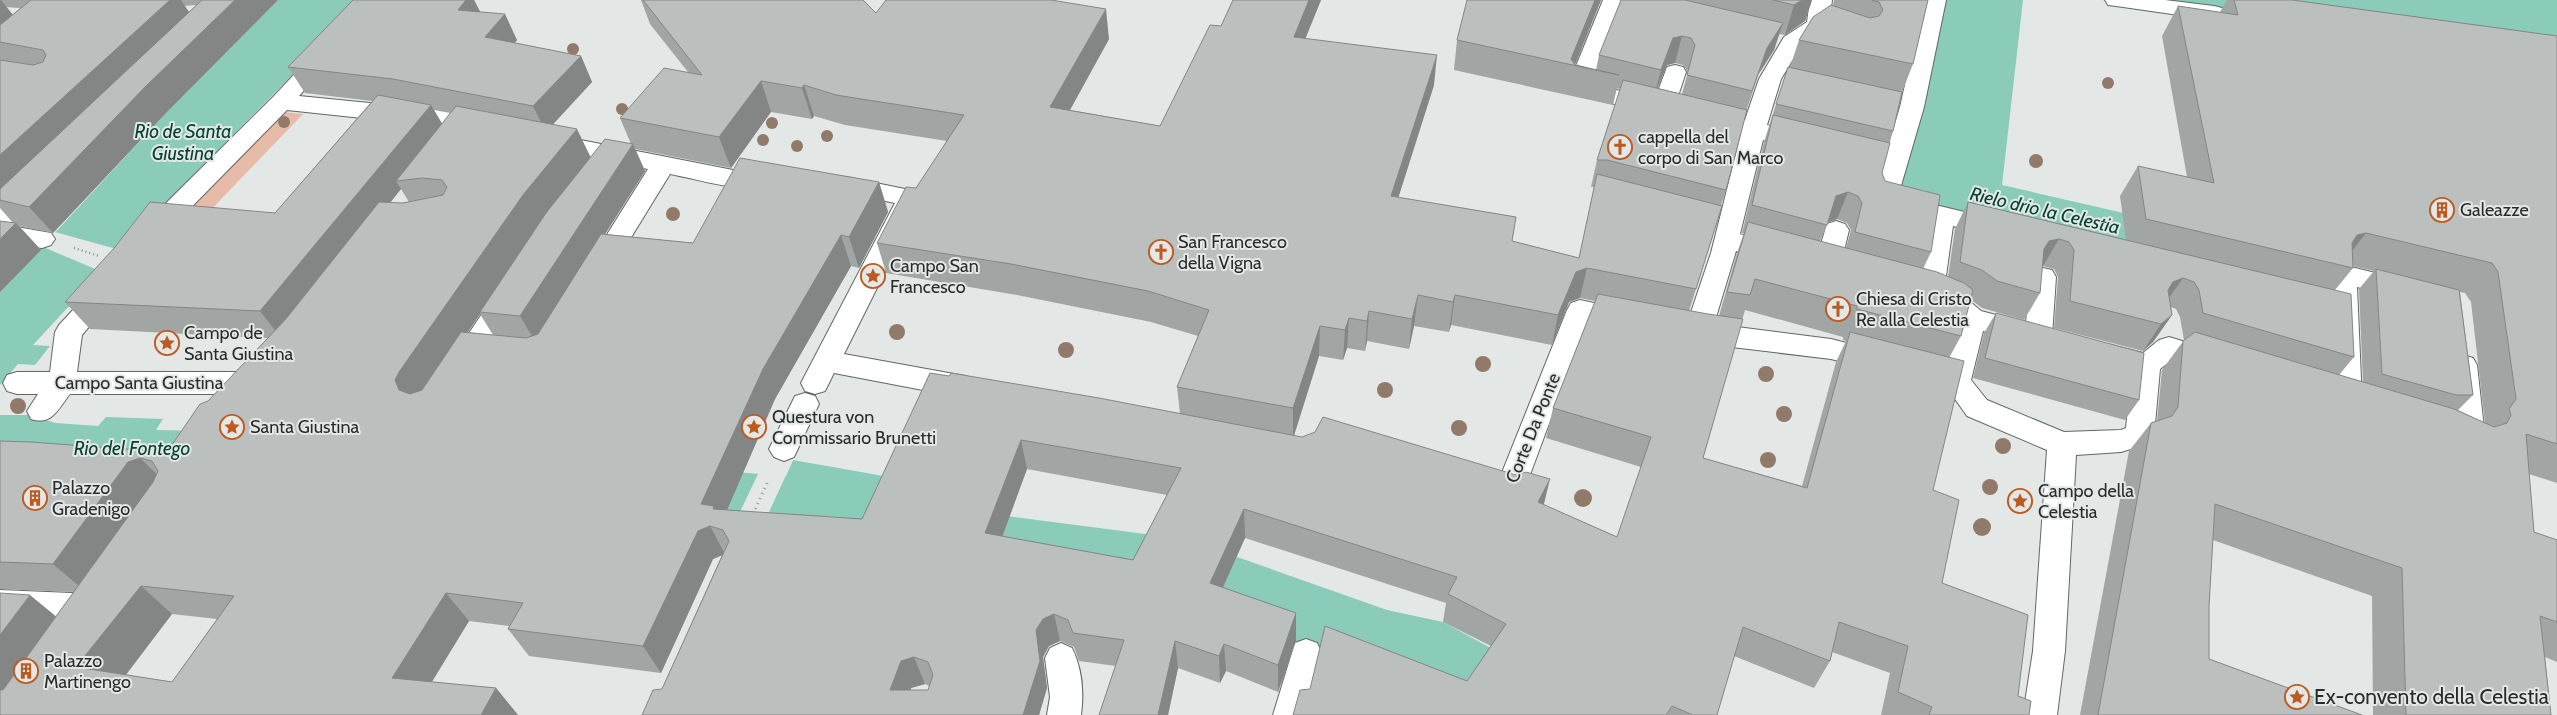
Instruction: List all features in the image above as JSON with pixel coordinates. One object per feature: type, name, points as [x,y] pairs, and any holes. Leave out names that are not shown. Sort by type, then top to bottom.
[{"type":"street","points":[[142,248],[156,228],[281,102],[376,0]]},
{"type":"street","points":[[1821,0],[1826,28],[1781,42],[1780,78],[1754,130],[1722,241],[1688,331],[1831,349],[1904,368]]},
{"type":"street","points":[[2116,0],[2236,16]]},
{"type":"street","points":[[1620,4],[1578,88],[1829,148]]},
{"type":"street","points":[[1925,12],[1885,162],[1884,200],[2018,233]]},
{"type":"street","points":[[1664,108],[1675,72]]},
{"type":"street","points":[[281,102],[405,115],[443,115],[467,126]]},
{"type":"street","points":[[525,137],[733,178],[788,180]]},
{"type":"street","points":[[593,178],[612,154]]},
{"type":"street","points":[[584,291],[663,165]]},
{"type":"street","points":[[0,222],[49,175]]},
{"type":"street","points":[[784,449],[910,198],[825,181]]},
{"type":"street","points":[[1930,295],[1942,215]]},
{"type":"street","points":[[1827,267],[1836,230]]},
{"type":"street","points":[[0,234],[42,238]]},
{"type":"street","points":[[1722,241],[1856,275]]},
{"type":"street","points":[[458,372],[483,348],[524,272]]},
{"type":"street","points":[[42,411],[62,383],[69,332],[122,274]]},
{"type":"street","points":[[2348,402],[2343,274],[2428,295]]},
{"type":"street","points":[[2038,336],[2043,277]]},
{"type":"street","points":[[1903,288],[1930,295],[1958,306],[1972,318],[2147,365]]},
{"type":"street","points":[[2318,307],[2346,314]]},
{"type":"street","points":[[1972,318],[1944,378],[1977,408],[2062,444],[2121,441],[2140,434],[2147,365],[2168,337],[2235,367]]},
{"type":"street","name":"Corte Da Ponte","points":[[1463,476],[1510,490],[1573,328],[1649,323]]},
{"type":"street","points":[[2450,431],[2461,341]]},
{"type":"street","name":"Campo Santa Giustina","points":[[236,409],[279,362]]},
{"type":"street","name":"Campo Santa Giustina","points":[[17,383],[260,383]]},
{"type":"street","points":[[816,383],[989,392]]},
{"type":"street","points":[[2320,393],[2374,410]]},
{"type":"street","points":[[2040,715],[2048,652],[2062,444]]},
{"type":"street","points":[[0,604],[103,597],[74,639]]},
{"type":"street","points":[[1290,715],[1306,653]]},
{"type":"street","points":[[1061,658],[1067,697],[1064,715]]},
{"type":"path","points":[[74,248],[90,253]]},
{"type":"path","points":[[751,518],[770,478]]},
{"type":"shaded area","points":[[284,112],[303,114],[202,219],[190,208]]},
{"type":"water","name":"Rio de Santa Giustina","points":[[278,0],[365,0],[156,214],[33,345],[50,346],[35,365],[18,364],[0,385],[0,292],[166,113]]},
{"type":"water","name":"Rielo drio la Celestia","points":[[1938,0],[2023,0],[2002,185],[2328,260],[2334,305],[1896,195]]},
{"type":"water","points":[[2102,0],[2557,0],[2557,63]]},
{"type":"water","name":"Rio del Fontego","points":[[0,415],[28,415],[56,423],[98,426],[106,417],[163,419],[156,430],[206,431],[786,476],[793,460],[906,480],[961,510],[1176,538],[1237,557],[1387,610],[1443,622],[1500,653],[1502,715],[1191,604],[0,471]]},
{"type":"pier","points":[[55,232],[120,250],[100,271],[43,247]]},
{"type":"pier","points":[[794,458],[756,540],[728,537],[759,472],[784,474],[791,459]]},
{"type":"building","points":[[31,0],[170,0],[0,155],[0,60],[33,65],[43,62],[46,55],[43,50],[0,42],[0,25]]},
{"type":"building","points":[[202,0],[235,0],[146,86],[29,207],[0,200],[0,189]]},
{"type":"building","points":[[353,0],[466,0],[458,10],[505,14],[485,37],[581,56],[533,106],[393,79],[288,67]]},
{"type":"building","points":[[643,0],[863,0],[876,13],[886,0],[1051,0],[1106,9],[1050,107],[1160,126],[1210,25],[1221,26],[1233,0],[1309,0],[1294,37],[1437,55],[1391,196],[1516,217],[1512,241],[1579,258],[1597,174],[1722,206],[1696,289],[1587,268],[1576,272],[1558,315],[1455,295],[1453,302],[1418,295],[1412,319],[1369,311],[1367,321],[1349,318],[1345,330],[1320,326],[1293,408],[1177,387],[1209,310],[1148,291],[1011,264],[877,243],[906,187],[916,188],[964,115],[836,95],[804,85],[802,88],[761,81],[719,137],[620,118],[664,68],[702,75]]},
{"type":"building","points":[[1467,0],[1595,0],[1571,59],[1575,65],[1619,75],[1457,40]]},
{"type":"building","points":[[1621,0],[1685,0],[1783,23],[1767,48],[1752,91],[1687,75],[1695,45],[1691,38],[1682,36],[1673,38],[1661,70],[1599,55]]},
{"type":"building","points":[[1773,0],[1802,0],[1794,5]]},
{"type":"building","points":[[1872,0],[1928,0],[1913,64],[1799,40],[1813,17],[1831,5],[1870,18],[1879,16],[1883,10],[1879,2]]},
{"type":"building","points":[[2234,0],[2292,0],[2557,36],[2557,444],[2526,434],[2534,532],[2557,540],[2557,622],[2540,616],[2551,715],[2406,715],[2402,568],[2215,504],[2209,606],[2209,659],[2362,715],[2098,715],[2151,423],[2172,416],[2178,407],[2183,341],[2195,332],[2454,409],[2494,427],[2507,423],[2511,415],[2509,409],[2516,399],[2498,272],[2492,263],[2366,233],[2357,235],[2352,243],[2353,268],[2146,219],[2138,166],[2214,183],[2178,6],[2238,15]]},
{"type":"building","points":[[1788,67],[1902,92],[1893,131],[1776,104]]},
{"type":"building","points":[[1623,80],[1747,110],[1726,190],[1607,160],[1597,160]]},
{"type":"building","points":[[378,95],[431,105],[260,311],[65,302],[115,247],[150,202],[275,213]]},
{"type":"building","points":[[456,106],[577,129],[523,195],[399,372],[395,380],[399,390],[410,394],[422,390],[461,332],[526,338],[538,334],[601,234],[693,243],[740,158],[879,182],[849,237],[841,235],[763,369],[701,504],[714,506],[713,509],[862,519],[930,373],[949,376],[951,373],[1099,398],[1302,437],[1315,432],[1323,417],[1516,475],[1526,472],[1550,479],[1538,502],[1617,537],[1651,437],[1553,408],[1598,294],[1743,319],[1703,458],[1807,488],[1850,332],[1964,361],[1933,490],[1959,500],[1942,583],[2028,615],[2018,696],[2031,701],[2029,715],[1929,715],[1932,707],[1898,692],[1908,646],[1839,622],[1830,661],[1743,627],[1717,715],[1693,715],[1672,706],[1666,715],[1293,715],[1300,690],[1310,689],[1325,626],[1467,681],[1506,624],[1448,594],[1457,577],[1244,509],[1210,583],[1296,613],[1278,665],[1224,644],[1219,656],[1175,641],[1158,715],[1099,715],[1124,640],[1073,633],[1068,620],[1054,614],[1043,619],[1036,630],[1040,661],[1023,715],[642,715],[653,690],[662,689],[729,541],[723,530],[710,526],[698,531],[643,646],[508,629],[523,603],[446,593],[392,678],[496,688],[481,715],[0,715],[0,690],[3,690],[153,482],[158,471],[152,461],[140,458],[128,462],[53,564],[0,562],[0,441],[167,452],[200,404],[208,401],[285,320],[379,202],[403,203],[443,195],[447,187],[442,180],[422,178],[396,181]],"holes":[[[1021,440],[1181,468],[1133,560],[985,533]],[[141,586],[234,596],[172,682],[76,667]],[[914,657],[928,662],[933,675],[928,690],[890,690],[901,661]]]},
{"type":"building","points":[[1773,115],[1890,143],[1882,173],[1885,181],[1940,195],[1931,252],[1855,232],[1862,203],[1858,196],[1848,192],[1836,196],[1827,225],[1752,205]]},
{"type":"building","points":[[605,139],[633,144],[520,316],[480,312],[546,213]]},
{"type":"building","points":[[1968,202],[2351,294],[2354,357],[2203,313],[2199,290],[2194,282],[2183,278],[2173,282],[2168,290],[2172,315],[2161,324],[2070,301],[2074,250],[2069,242],[2059,239],[2049,241],[2044,249],[2040,293],[1997,281],[1982,270],[1960,262]]},
{"type":"building","points":[[0,221],[16,223],[0,239]]},
{"type":"building","points":[[1748,222],[1937,272],[1964,283],[1973,290],[1961,336],[1857,309],[1857,306],[1755,279],[1750,295],[1727,292]]},
{"type":"building","points":[[2376,269],[2459,290],[2473,395],[2456,395],[2382,374]]},
{"type":"building","points":[[1996,313],[2144,353],[2139,400],[1985,358]]},
{"type":"building","points":[[0,593],[30,595],[0,635]]},
{"type":"place","name":"cappella del corpo di San Marco","points":[[1620,147]]},
{"type":"place","name":"Galeazze","points":[[2442,210]]},
{"type":"place","name":"San Francesco della Vigna","points":[[1161,252]]},
{"type":"place","name":"Campo San Francesco","points":[[873,276]]},
{"type":"place","name":"Chiesa di Cristo Re alla Celestia","points":[[1838,309]]},
{"type":"place","name":"Campo de Santa Giustina","points":[[167,343]]},
{"type":"place","name":"Santa Giustina","points":[[232,427]]},
{"type":"place","name":"Questura von Commissario Brunetti","points":[[754,427]]},
{"type":"place","name":"Palazzo Gradenigo","points":[[35,498]]},
{"type":"place","name":"Campo della Celestia","points":[[2020,501]]},
{"type":"place","name":"Palazzo Martinengo","points":[[26,671]]},
{"type":"place","name":"Ex-convento della Celestia","points":[[2297,697]]}]
